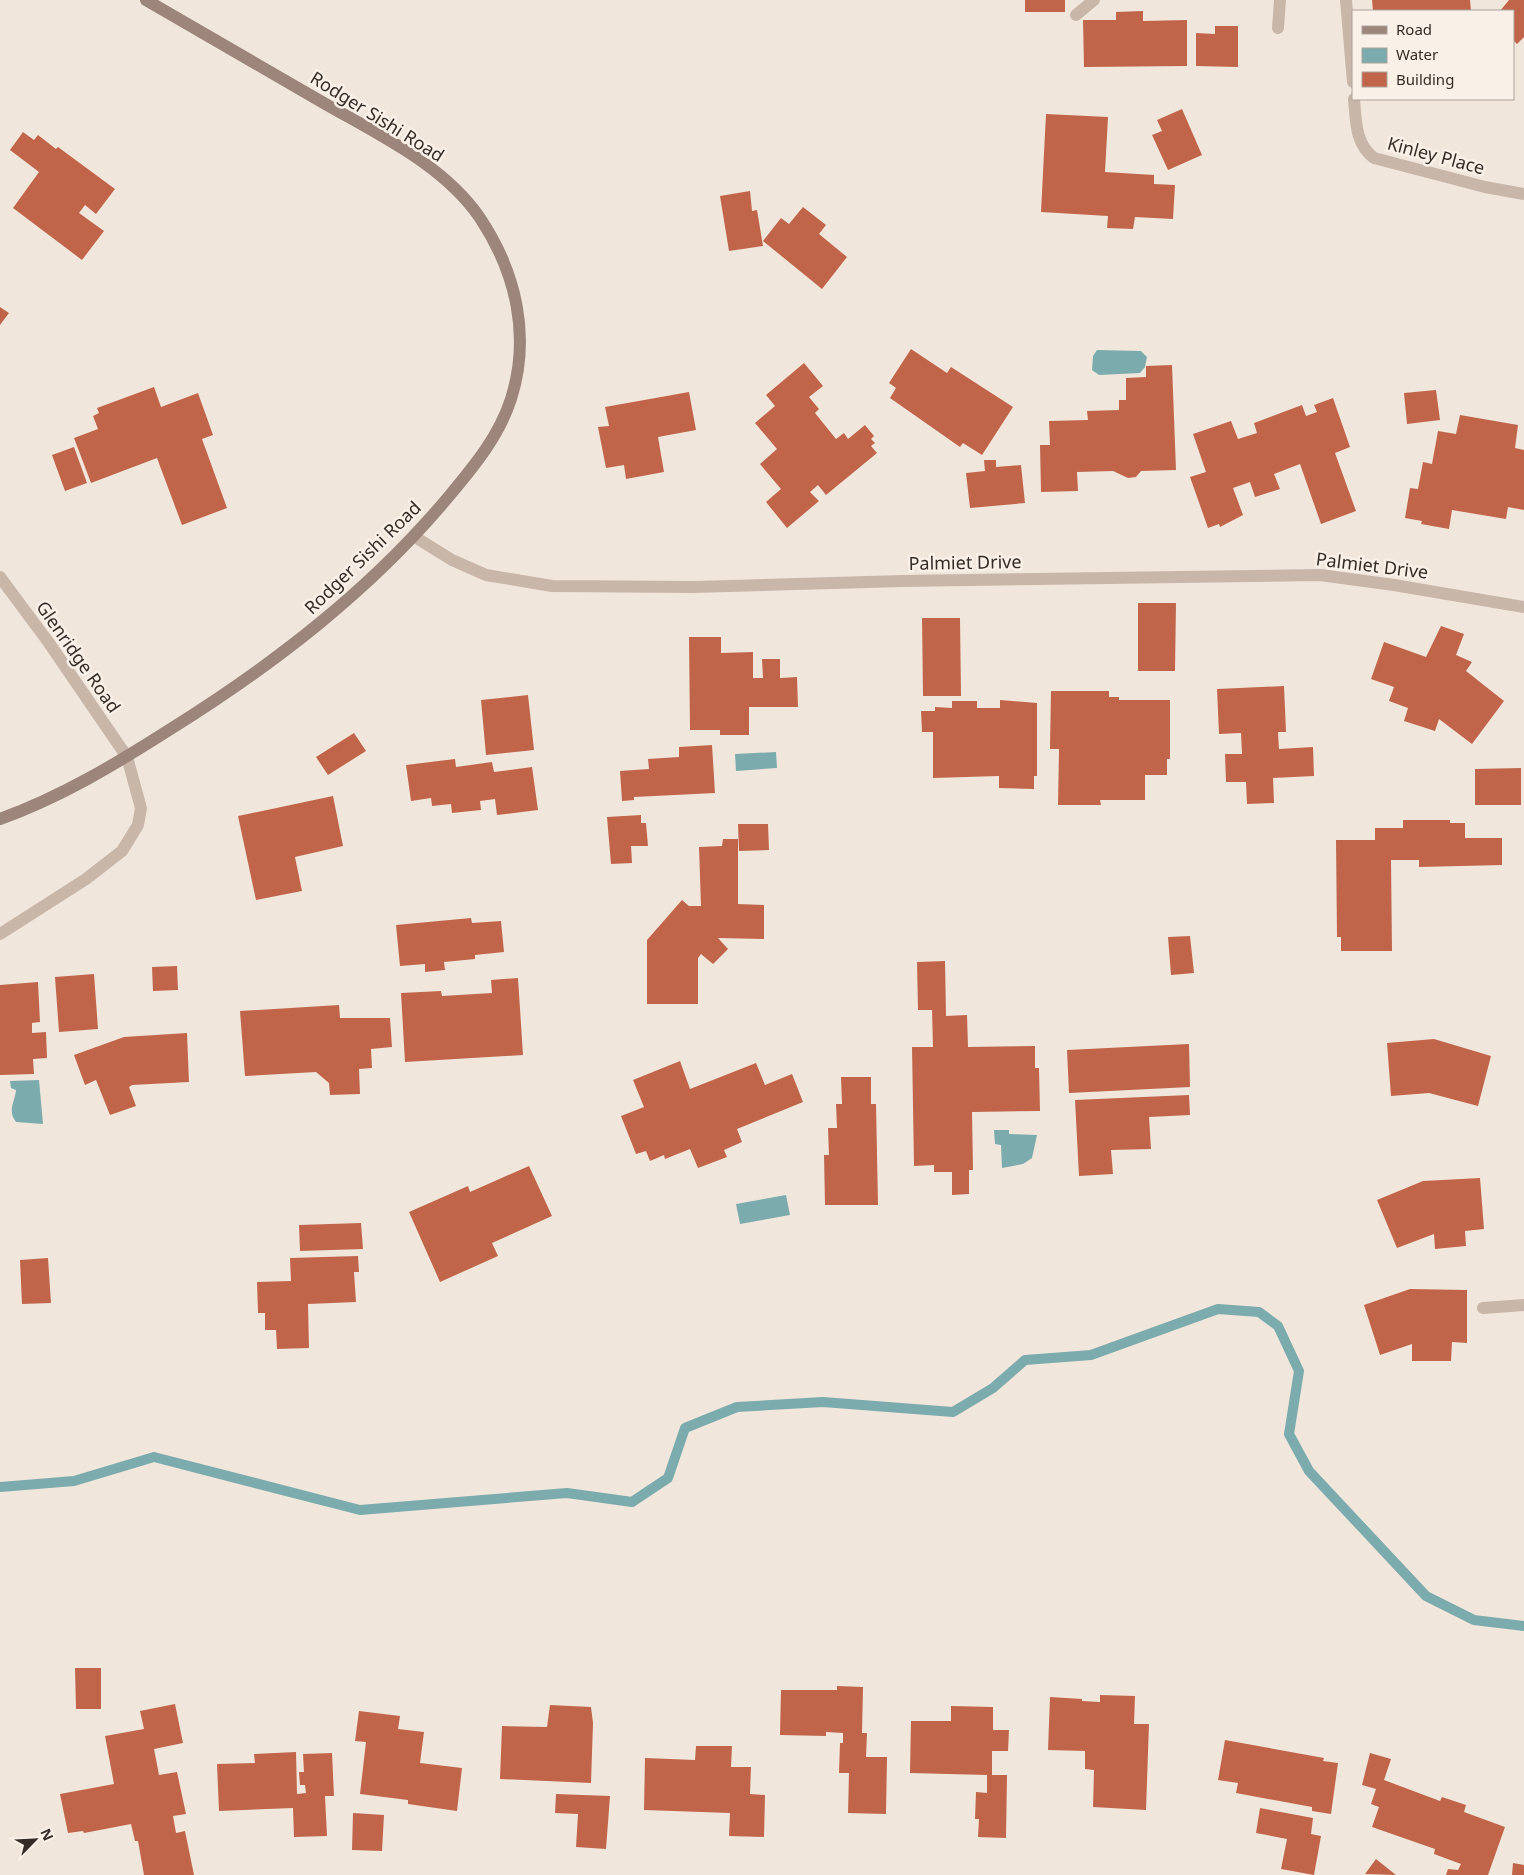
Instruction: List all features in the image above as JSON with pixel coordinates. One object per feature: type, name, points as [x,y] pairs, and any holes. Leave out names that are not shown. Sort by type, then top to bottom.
[{"type":"main road","name":"Rodger Sishi Road","points":[[0,819],[82,784],[198,712],[303,638],[416,537],[491,443],[511,399],[520,363],[520,314],[509,274],[497,247],[479,216],[454,188],[408,152],[146,0]]},
{"type":"street","points":[[1076,15],[1094,0]]},
{"type":"street","points":[[1278,28],[1280,0]]},
{"type":"street","points":[[1346,0],[1352,70]]},
{"type":"street","name":"Kinley Place","points":[[1354,100],[1360,142],[1365,152],[1374,158],[1485,188],[1524,194]]},
{"type":"street","name":"Palmiet Drive","points":[[416,537],[452,560],[486,575],[552,586],[694,587],[922,581],[1320,575],[1394,584],[1524,607]]},
{"type":"street","name":"Glenridge Road","points":[[0,577],[49,643],[127,757]]},
{"type":"street","points":[[0,934],[86,879],[122,851],[138,825],[140,808],[127,757]]},
{"type":"street","points":[[1483,1308],[1524,1305]]},
{"type":"water","points":[[1097,350],[1141,351],[1147,357],[1145,367],[1140,373],[1099,375],[1092,370],[1093,356]]},
{"type":"water","points":[[776,752],[777,768],[736,771],[735,754]]},
{"type":"water","points":[[39,1080],[43,1124],[16,1122],[13,1118],[12,1110],[16,1090],[11,1088],[10,1081]]},
{"type":"water","points":[[994,1130],[1009,1130],[1009,1134],[1037,1135],[1032,1158],[1023,1164],[1002,1168],[1001,1145],[995,1144]]},
{"type":"water","points":[[786,1195],[790,1215],[740,1224],[736,1204]]},
{"type":"building","points":[[1025,0],[1065,0],[1065,12],[1025,12]]},
{"type":"building","points":[[1372,0],[1470,0],[1471,10],[1373,10]]},
{"type":"building","points":[[1509,0],[1524,0],[1524,37],[1517,44],[1514,41],[1514,10],[1501,10]]},
{"type":"building","points":[[1143,11],[1143,21],[1187,20],[1187,66],[1084,67],[1083,20],[1116,20],[1116,12]]},
{"type":"building","points":[[1215,26],[1238,26],[1238,67],[1196,66],[1196,33],[1215,34]]},
{"type":"building","points":[[1182,109],[1202,155],[1168,170],[1152,135],[1162,131],[1157,120]]},
{"type":"building","points":[[1046,114],[1108,117],[1105,172],[1154,175],[1154,184],[1175,185],[1173,219],[1135,217],[1133,229],[1107,228],[1108,216],[1041,212]]},
{"type":"building","points":[[23,132],[34,140],[38,135],[56,149],[58,147],[115,189],[96,214],[85,205],[79,213],[104,231],[82,260],[13,208],[39,172],[10,150]]},
{"type":"building","points":[[750,191],[752,211],[757,210],[763,246],[729,251],[720,196]]},
{"type":"building","points":[[803,207],[826,225],[819,234],[847,257],[822,289],[763,241],[781,218],[789,224]]},
{"type":"building","points":[[0,307],[9,313],[0,325]]},
{"type":"building","points":[[911,349],[947,373],[951,367],[1013,407],[982,455],[963,443],[960,447],[890,398],[896,388],[889,383]]},
{"type":"building","points":[[804,363],[823,386],[809,397],[819,409],[815,413],[836,439],[844,433],[848,439],[865,425],[874,436],[871,439],[875,443],[871,446],[877,453],[826,495],[818,485],[810,492],[819,501],[787,528],[766,502],[781,489],[760,464],[777,449],[755,423],[775,406],[766,395]]},
{"type":"building","points":[[1172,365],[1176,470],[1141,471],[1136,477],[1128,478],[1113,471],[1077,472],[1078,491],[1041,492],[1040,445],[1050,445],[1049,421],[1088,420],[1087,411],[1119,410],[1119,400],[1126,400],[1126,378],[1146,377],[1146,366]]},
{"type":"building","points":[[154,387],[161,407],[198,393],[213,435],[202,439],[227,508],[182,525],[157,458],[91,483],[74,438],[98,429],[93,416],[99,413],[97,408]]},
{"type":"building","points":[[1436,390],[1440,420],[1407,424],[1404,393]]},
{"type":"building","points":[[689,392],[696,430],[658,437],[664,472],[626,479],[624,465],[606,468],[598,427],[609,426],[605,407]]},
{"type":"building","points":[[1333,398],[1350,447],[1335,453],[1356,511],[1321,524],[1300,464],[1274,474],[1280,489],[1255,497],[1250,482],[1233,488],[1243,515],[1220,527],[1219,524],[1208,528],[1190,477],[1206,472],[1193,434],[1231,421],[1238,439],[1257,433],[1254,423],[1302,405],[1306,416],[1317,412],[1314,405]]},
{"type":"building","points":[[1460,415],[1518,425],[1515,448],[1524,450],[1524,510],[1508,507],[1506,519],[1452,510],[1449,529],[1421,524],[1422,521],[1405,518],[1410,488],[1418,489],[1423,462],[1432,464],[1438,431],[1456,434]]},
{"type":"building","points":[[74,447],[87,483],[65,491],[52,455]]},
{"type":"building","points":[[984,460],[996,460],[996,467],[1021,465],[1025,503],[970,508],[966,473],[985,471]]},
{"type":"building","points":[[1138,603],[1176,603],[1175,671],[1138,671]]},
{"type":"building","points":[[922,618],[960,618],[961,696],[923,696]]},
{"type":"building","points":[[1441,626],[1464,634],[1456,655],[1472,662],[1466,671],[1504,701],[1472,744],[1439,719],[1435,731],[1404,721],[1408,708],[1389,701],[1394,687],[1371,679],[1384,642],[1426,657]]},
{"type":"building","points":[[689,637],[721,637],[721,653],[753,652],[753,678],[763,678],[762,659],[780,659],[780,678],[797,677],[798,707],[749,707],[749,735],[720,735],[720,730],[690,730]]},
{"type":"building","points":[[1284,686],[1286,732],[1278,732],[1279,749],[1313,747],[1314,776],[1273,778],[1274,803],[1247,804],[1246,782],[1226,782],[1225,754],[1242,754],[1241,733],[1219,734],[1217,689]]},
{"type":"building","points":[[1051,691],[1109,691],[1109,697],[1119,697],[1119,700],[1170,700],[1170,759],[1167,759],[1167,775],[1145,775],[1145,800],[1100,800],[1101,805],[1058,805],[1059,749],[1050,749]]},
{"type":"building","points":[[528,695],[534,750],[486,755],[481,700]]},
{"type":"building","points":[[1000,700],[1037,703],[1037,776],[1034,776],[1034,789],[999,788],[999,776],[933,778],[933,732],[922,732],[921,711],[935,711],[935,707],[952,708],[952,701],[977,701],[977,708],[1000,708]]},
{"type":"building","points":[[354,733],[366,751],[328,775],[316,757]]},
{"type":"building","points":[[712,745],[715,793],[634,797],[634,800],[622,801],[620,771],[649,769],[648,759],[679,757],[679,747]]},
{"type":"building","points":[[455,759],[456,767],[492,762],[494,772],[532,767],[538,810],[497,815],[495,799],[480,801],[481,810],[452,813],[451,804],[432,806],[431,798],[411,801],[406,765]]},
{"type":"building","points":[[1521,768],[1521,805],[1475,805],[1475,769]]},
{"type":"building","points":[[333,796],[343,846],[295,857],[302,891],[256,900],[238,816]]},
{"type":"building","points":[[641,815],[641,823],[646,823],[648,846],[631,846],[632,863],[611,864],[607,817]]},
{"type":"building","points":[[1403,820],[1450,820],[1450,823],[1465,823],[1465,838],[1502,838],[1502,865],[1419,867],[1419,860],[1391,860],[1392,951],[1341,951],[1341,937],[1337,937],[1336,840],[1375,840],[1375,828],[1403,828]]},
{"type":"building","points":[[738,824],[768,824],[769,850],[739,851]]},
{"type":"building","points":[[723,839],[738,839],[738,904],[764,905],[764,939],[718,938],[728,949],[713,964],[701,954],[698,958],[698,1004],[647,1004],[647,940],[682,900],[689,906],[701,906],[699,847],[722,846]]},
{"type":"building","points":[[471,918],[472,923],[501,921],[504,952],[475,955],[475,959],[444,962],[445,970],[425,972],[425,964],[400,966],[396,925]]},
{"type":"building","points":[[1190,936],[1194,973],[1171,975],[1168,937]]},
{"type":"building","points":[[945,961],[946,1016],[967,1015],[968,1047],[1035,1046],[1035,1068],[1039,1068],[1040,1111],[972,1112],[973,1170],[969,1170],[969,1194],[952,1195],[952,1172],[934,1172],[934,1165],[914,1166],[912,1047],[933,1047],[932,1010],[918,1010],[917,962]]},
{"type":"building","points":[[177,966],[178,990],[153,991],[152,967]]},
{"type":"building","points":[[94,974],[98,1029],[59,1032],[55,977]]},
{"type":"building","points":[[518,978],[523,1055],[405,1062],[401,993],[441,991],[442,996],[492,993],[491,980]]},
{"type":"building","points":[[38,982],[40,1022],[32,1023],[32,1033],[46,1032],[47,1058],[33,1059],[34,1074],[0,1075],[0,985]]},
{"type":"building","points":[[339,1005],[340,1018],[390,1018],[392,1047],[371,1049],[372,1068],[359,1069],[360,1094],[330,1095],[329,1083],[316,1072],[245,1076],[240,1011]]},
{"type":"building","points":[[187,1033],[189,1082],[132,1085],[129,1087],[136,1106],[110,1115],[96,1080],[85,1085],[74,1055],[124,1037]]},
{"type":"building","points":[[1434,1039],[1491,1056],[1478,1106],[1429,1093],[1391,1096],[1387,1043]]},
{"type":"building","points":[[1189,1044],[1190,1087],[1069,1093],[1067,1050]]},
{"type":"building","points":[[680,1061],[690,1089],[756,1063],[765,1085],[792,1074],[803,1102],[737,1129],[742,1142],[724,1150],[727,1157],[698,1168],[690,1149],[665,1159],[664,1155],[650,1161],[646,1151],[636,1154],[621,1116],[644,1107],[633,1080]]},
{"type":"building","points":[[841,1077],[871,1077],[871,1104],[876,1104],[878,1205],[825,1205],[824,1155],[829,1155],[828,1128],[837,1128],[836,1104],[842,1104]]},
{"type":"building","points":[[1189,1095],[1190,1115],[1149,1117],[1151,1149],[1111,1150],[1113,1174],[1079,1176],[1075,1100]]},
{"type":"building","points":[[529,1166],[552,1216],[492,1243],[498,1256],[440,1282],[409,1212],[468,1186],[470,1192]]},
{"type":"building","points":[[1480,1178],[1484,1229],[1465,1231],[1466,1246],[1435,1249],[1434,1234],[1397,1248],[1377,1200],[1423,1181]]},
{"type":"building","points":[[361,1223],[363,1249],[300,1251],[299,1225]]},
{"type":"building","points":[[358,1256],[359,1272],[354,1272],[356,1302],[308,1304],[309,1348],[277,1349],[276,1330],[265,1330],[265,1313],[258,1313],[257,1282],[291,1281],[290,1258]]},
{"type":"building","points":[[48,1258],[51,1303],[22,1304],[20,1260]]},
{"type":"building","points":[[1410,1289],[1467,1290],[1467,1343],[1452,1342],[1451,1361],[1412,1361],[1412,1344],[1380,1355],[1364,1305]]},
{"type":"building","points":[[75,1668],[101,1668],[101,1709],[76,1709]]},
{"type":"building","points":[[837,1686],[863,1687],[862,1733],[867,1733],[866,1757],[887,1757],[886,1814],[848,1813],[849,1773],[839,1773],[840,1743],[843,1743],[843,1733],[826,1732],[826,1736],[780,1735],[781,1690],[837,1690]]},
{"type":"building","points":[[1100,1695],[1135,1696],[1134,1724],[1149,1724],[1146,1810],[1093,1807],[1094,1770],[1085,1769],[1085,1751],[1048,1750],[1050,1697],[1100,1702]]},
{"type":"building","points":[[175,1704],[183,1743],[154,1749],[159,1775],[177,1772],[186,1814],[173,1816],[176,1833],[185,1831],[194,1875],[144,1875],[138,1841],[135,1841],[131,1824],[84,1833],[83,1831],[68,1833],[60,1794],[114,1784],[105,1736],[144,1729],[140,1711]]},
{"type":"building","points":[[550,1705],[591,1707],[593,1723],[591,1783],[500,1779],[502,1726],[547,1727]]},
{"type":"building","points":[[951,1706],[993,1707],[993,1730],[1009,1730],[1008,1751],[992,1751],[992,1775],[1007,1775],[1006,1838],[978,1837],[979,1819],[975,1819],[976,1792],[987,1793],[987,1775],[910,1773],[911,1721],[951,1721]]},
{"type":"building","points":[[359,1711],[400,1716],[398,1729],[424,1732],[420,1763],[462,1768],[457,1811],[408,1804],[408,1800],[360,1794],[366,1742],[355,1741]]},
{"type":"building","points":[[1225,1740],[1324,1758],[1323,1761],[1338,1763],[1331,1814],[1312,1811],[1312,1807],[1236,1793],[1238,1783],[1218,1780]]},
{"type":"building","points":[[696,1746],[732,1746],[731,1767],[751,1767],[750,1794],[765,1795],[764,1837],[729,1836],[730,1813],[644,1810],[645,1758],[695,1760]]},
{"type":"building","points":[[296,1752],[297,1794],[306,1793],[305,1785],[300,1785],[299,1772],[304,1772],[303,1754],[332,1753],[334,1796],[325,1796],[327,1836],[294,1837],[293,1808],[219,1811],[217,1764],[255,1763],[254,1754]]},
{"type":"building","points":[[1370,1753],[1391,1759],[1384,1780],[1440,1801],[1442,1797],[1466,1805],[1464,1812],[1505,1827],[1488,1875],[1446,1875],[1448,1869],[1458,1870],[1461,1864],[1434,1854],[1435,1849],[1372,1827],[1379,1807],[1371,1804],[1376,1789],[1362,1785]]},
{"type":"building","points":[[556,1794],[610,1796],[606,1849],[576,1847],[578,1814],[555,1813]]},
{"type":"building","points":[[1260,1808],[1313,1818],[1311,1834],[1321,1836],[1314,1875],[1281,1869],[1287,1839],[1256,1833]]},
{"type":"building","points":[[353,1813],[384,1815],[382,1851],[352,1850]]},
{"type":"building","points":[[1376,1859],[1396,1875],[1365,1874]]},
{"type":"building","points":[[1513,1863],[1524,1865],[1524,1875],[1512,1875]]},
{"type":"waterway","points":[[0,1487],[74,1481],[154,1457],[360,1510],[567,1493],[632,1502],[668,1478],[685,1428],[737,1407],[823,1402],[953,1412],[993,1388],[1025,1360],[1091,1355],[1218,1309],[1259,1312],[1278,1326],[1299,1371],[1289,1434],[1309,1471],[1426,1596],[1474,1620],[1524,1626]]}]
